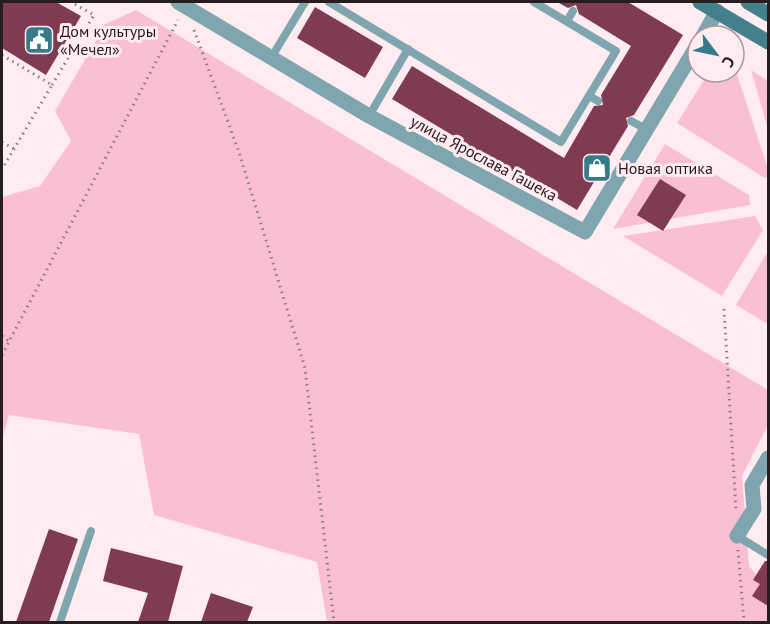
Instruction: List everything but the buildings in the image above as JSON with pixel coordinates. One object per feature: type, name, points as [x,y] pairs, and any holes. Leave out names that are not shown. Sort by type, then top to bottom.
[{"type":"main road","points":[[700,2],[768,42]]},
{"type":"main road","points":[[748,2],[768,14]]},
{"type":"street","name":"улица Ярослава Гашека","points":[[182,4],[369,116],[585,232],[686,64]]},
{"type":"street","points":[[710,24],[717,12]]},
{"type":"street","points":[[737,536],[754,509],[752,485],[768,458]]},
{"type":"lane","points":[[271,58],[305,2]]},
{"type":"lane","points":[[329,2],[561,142],[616,51],[534,2]]},
{"type":"lane","points":[[567,21],[573,11]]},
{"type":"lane","points":[[369,116],[408,49]]},
{"type":"lane","points":[[589,96],[598,101]]},
{"type":"lane","points":[[631,121],[646,129]]},
{"type":"lane","points":[[60,622],[91,531]]},
{"type":"lane","points":[[737,536],[768,555]]},
{"type":"path","points":[[2,169],[94,15],[71,2]]},
{"type":"path","points":[[2,355],[182,4]]},
{"type":"path","points":[[182,4],[239,152],[304,368],[334,622]]},
{"type":"path","points":[[2,55],[52,85]]},
{"type":"path","points":[[2,142],[14,149]]},
{"type":"path","points":[[724,309],[744,622]]},
{"type":"path","points":[[2,336],[9,341]]},
{"type":"shaded area","points":[[136,10],[768,390],[768,425],[742,476],[749,566],[768,589],[768,622],[327,622],[317,562],[154,515],[139,434],[9,415],[2,439],[2,197],[40,186],[71,141],[55,111],[100,34],[99,27]]},
{"type":"shaded area","points":[[751,70],[768,81],[768,129]]},
{"type":"shaded area","points":[[701,84],[740,84],[768,169],[768,176],[765,178],[677,123]]},
{"type":"shaded area","points":[[665,144],[749,195],[750,205],[613,229]]},
{"type":"shaded area","points":[[755,216],[763,230],[722,296],[623,236]]},
{"type":"shaded area","points":[[768,251],[768,324],[736,305]]},
{"type":"place","name":"Дом культуры «Мечел»","points":[[39,40]]},
{"type":"place","name":"Новая оптика","points":[[597,168]]}]
